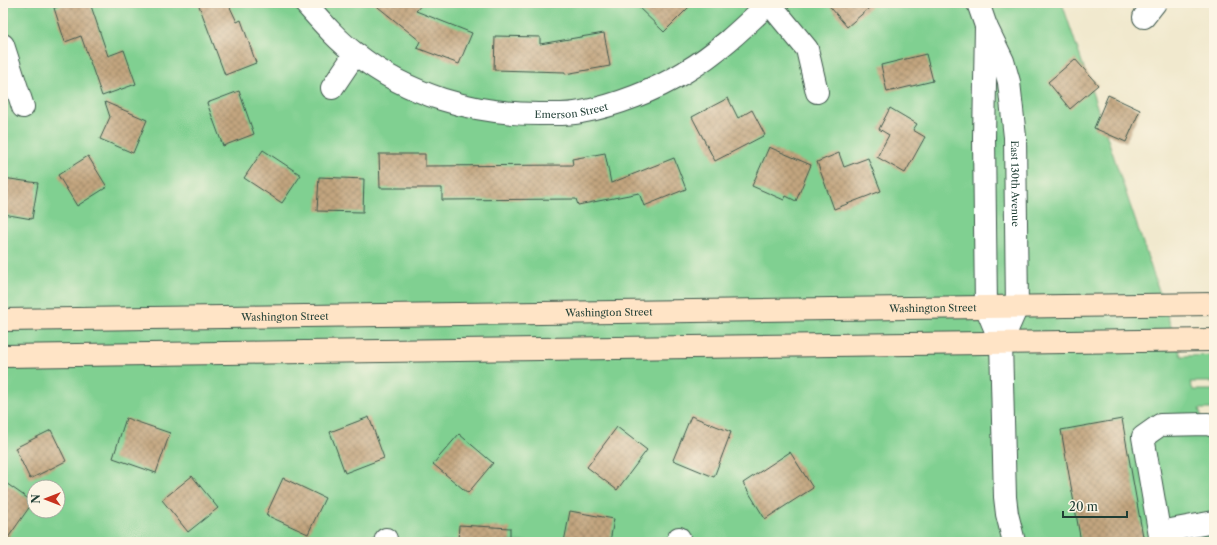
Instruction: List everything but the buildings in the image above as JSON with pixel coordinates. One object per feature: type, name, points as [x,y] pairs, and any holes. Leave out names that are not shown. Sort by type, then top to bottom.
[{"type":"main road","name":"Washington Street","points":[[3,320],[286,315],[1214,304]]},
{"type":"main road","points":[[3,356],[1214,340]]},
{"type":"street","name":"Emerson Street","points":[[305,3],[330,32],[355,54],[395,80],[427,94],[477,109],[521,114],[580,112],[626,100],[686,72],[715,51],[769,3]]},
{"type":"street","points":[[769,3],[807,50],[817,92]]},
{"type":"street","name":"East 130th Avenue","points":[[978,3],[986,26],[1003,61],[1009,82],[1015,138],[1017,307],[1001,343]]},
{"type":"street","name":"East 130th Avenue","points":[[986,26],[984,138],[986,307],[1001,343],[1005,497],[1007,514],[1014,542]]},
{"type":"street","points":[[3,45],[24,107]]},
{"type":"street","points":[[332,88],[355,54]]},
{"type":"street","points":[[1214,426],[1208,424],[1160,425],[1143,437],[1161,537],[1214,522]]},
{"type":"green space","points":[[3,3],[1062,3],[1181,356],[1214,355],[1214,382],[1190,382],[1193,390],[1214,390],[1214,409],[1199,409],[1214,451],[1214,542],[3,542]]}]
